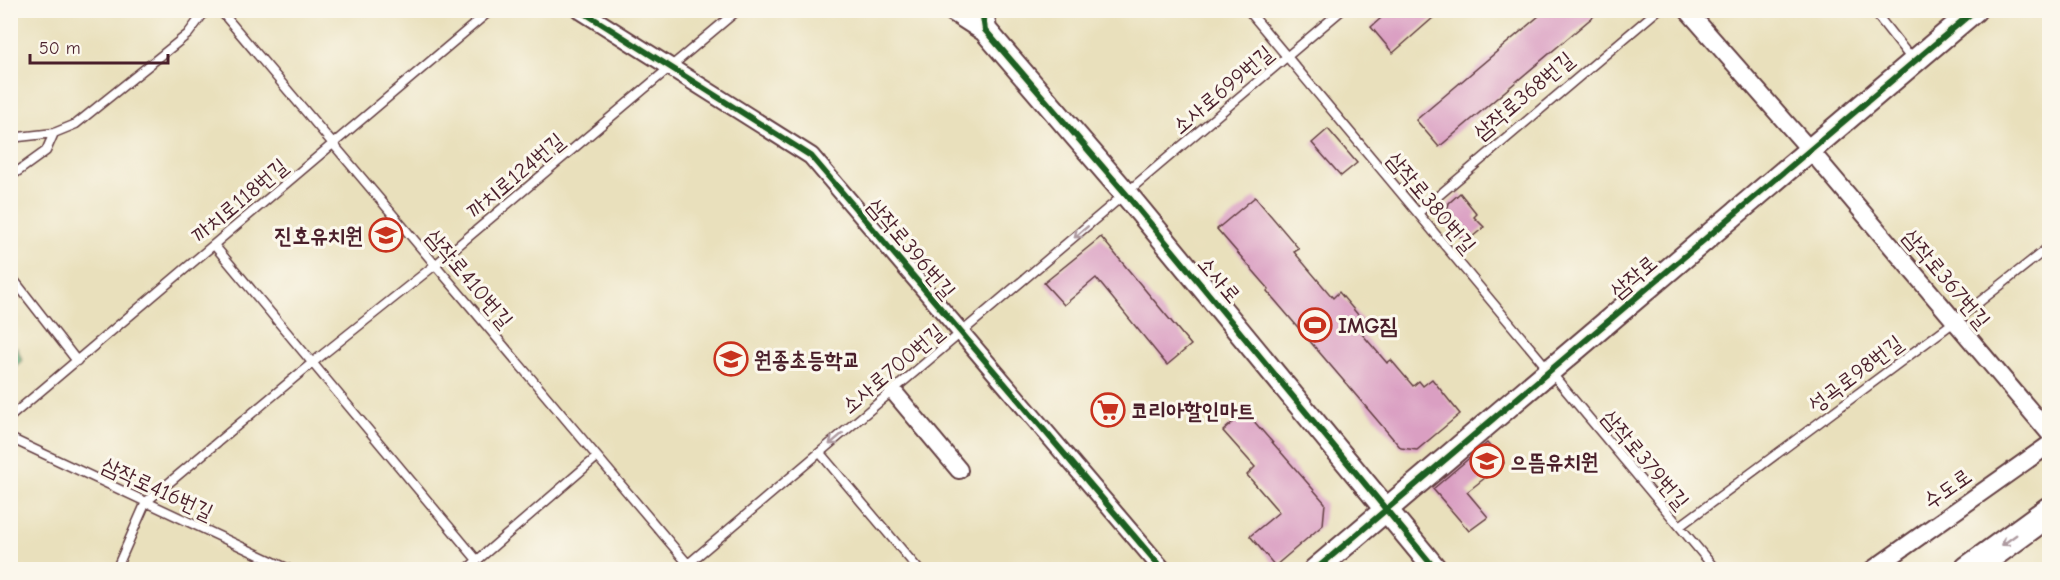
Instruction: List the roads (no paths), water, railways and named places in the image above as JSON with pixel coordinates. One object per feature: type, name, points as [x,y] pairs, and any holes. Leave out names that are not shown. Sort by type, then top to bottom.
[{"type":"highway","points":[[1969,570],[2049,511]]},
{"type":"street","name":"삼작로396번길","points":[[580,10],[811,156],[1163,570]]},
{"type":"street","name":"소사로","points":[[954,10],[984,20],[1437,570]]},
{"type":"street","points":[[1687,10],[1810,150]]},
{"type":"street","name":"삼작로","points":[[1315,570],[1975,10]]},
{"type":"street","name":"삼작로367번길","points":[[1810,150],[2049,434]]},
{"type":"street","points":[[893,391],[959,470]]},
{"type":"street","name":"수도로","points":[[1872,570],[2049,444]]},
{"type":"lane","points":[[10,138],[54,133],[76,124],[188,34],[206,10]]},
{"type":"lane","name":"삼작로410번길","points":[[220,10],[597,457],[687,568]]},
{"type":"lane","name":"까치로118번길","points":[[10,417],[491,10]]},
{"type":"lane","name":"까치로124번길","points":[[116,570],[146,502],[312,363],[435,265],[738,10]]},
{"type":"lane","name":"삼작로380번길","points":[[1248,10],[1549,371]]},
{"type":"lane","name":"소사로699번길","points":[[1126,194],[1342,10]]},
{"type":"lane","name":"삼작로368번길","points":[[1418,213],[1658,10]]},
{"type":"lane","points":[[1873,10],[1914,62]]},
{"type":"lane","points":[[10,177],[46,151],[54,133]]},
{"type":"lane","name":"소사로700번길","points":[[687,568],[960,333],[1126,194]]},
{"type":"lane","points":[[214,244],[477,560]]},
{"type":"lane","name":"성곡로98번길","points":[[1680,526],[1954,322],[2049,246]]},
{"type":"lane","points":[[10,275],[77,361]]},
{"type":"lane","name":"삼작로379번길","points":[[1549,371],[1716,570]]},
{"type":"lane","name":"삼작로416번길","points":[[10,438],[291,570]]},
{"type":"lane","points":[[820,453],[920,570]]},
{"type":"lane","points":[[466,570],[597,457]]},
{"type":"place","name":"진호유치원","points":[[386,235]]},
{"type":"place","name":"IMG짐","points":[[1315,325]]},
{"type":"place","name":"원종초등학교","points":[[731,359]]},
{"type":"place","name":"코리아할인마트","points":[[1108,410]]},
{"type":"place","name":"으뜸유치원","points":[[1487,461]]}]
